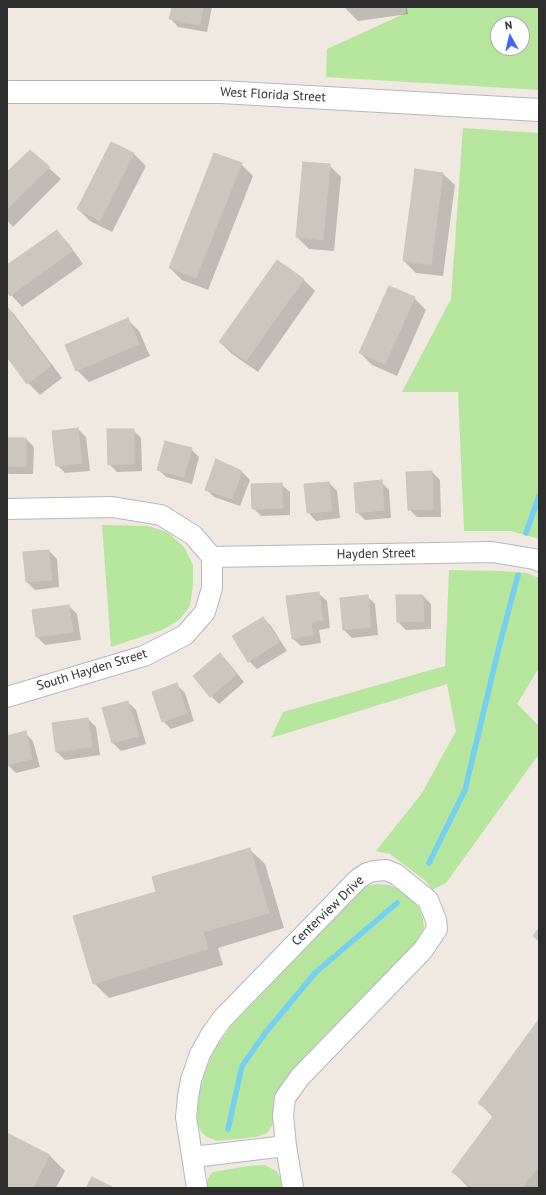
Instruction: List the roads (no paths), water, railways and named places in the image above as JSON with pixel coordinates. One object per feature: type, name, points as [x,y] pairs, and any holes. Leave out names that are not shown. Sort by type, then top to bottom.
[{"type":"street","name":"West Florida Street","points":[[7,92],[221,92],[539,110]]},
{"type":"street","points":[[7,509],[112,507],[161,515],[192,535],[212,557]]},
{"type":"street","name":"Hayden Street","points":[[212,557],[492,552],[534,558],[539,561]]},
{"type":"street","name":"South Hayden Street","points":[[7,697],[144,656],[185,635],[205,612],[212,588],[212,557]]},
{"type":"street","name":"Centerview Drive","points":[[197,1188],[186,1117],[191,1080],[200,1054],[212,1032],[223,1018],[358,879],[374,870],[386,870],[396,874],[428,900],[436,920],[437,929],[423,950],[300,1077],[285,1098],[283,1115],[286,1146],[293,1188]]},
{"type":"street","points":[[193,1157],[286,1146]]},
{"type":"waterway","points":[[526,533],[539,496]]},
{"type":"waterway","points":[[429,863],[465,790],[499,647],[518,575]]},
{"type":"waterway","points":[[228,1129],[242,1066],[266,1032],[315,973],[397,903]]}]
